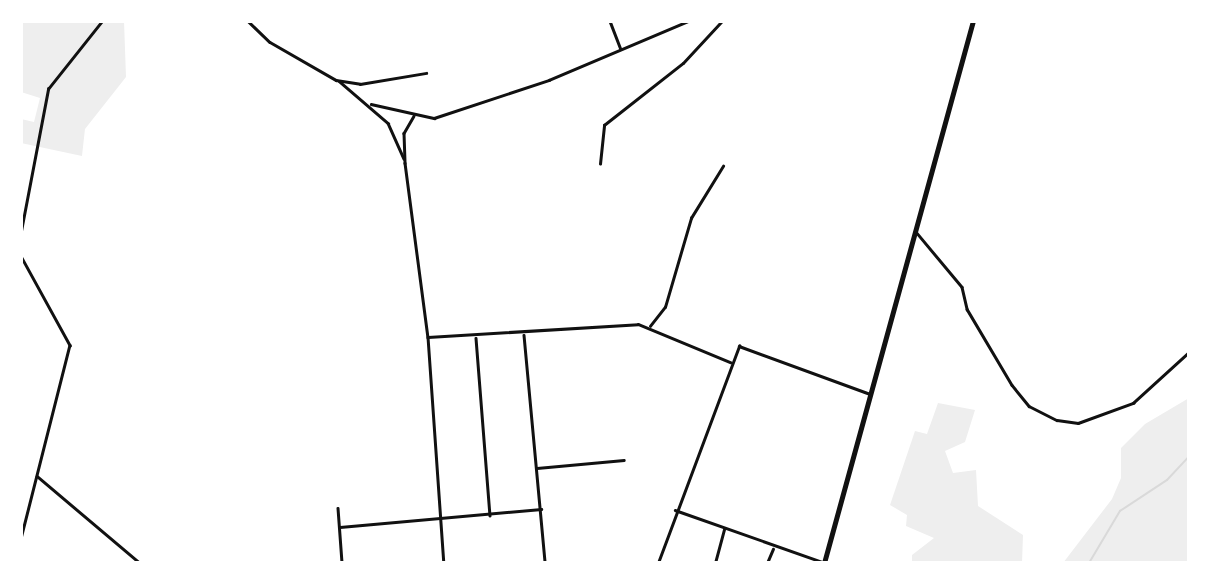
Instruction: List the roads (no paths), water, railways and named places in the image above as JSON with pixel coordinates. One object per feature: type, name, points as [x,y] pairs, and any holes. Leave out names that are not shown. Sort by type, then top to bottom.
[{"type":"main road","points":[[824,563],[917,233],[973,21]]},
{"type":"street","points":[[21,231],[33,141],[48,89],[102,21]]},
{"type":"street","points":[[248,21],[270,42],[338,80],[370,104],[388,123],[405,163]]},
{"type":"street","points":[[610,21],[621,49]]},
{"type":"street","points":[[370,104],[414,116],[434,118],[621,49],[688,21]]},
{"type":"street","points":[[600,164],[604,125],[683,62],[722,21]]},
{"type":"street","points":[[338,80],[393,81],[426,73]]},
{"type":"street","points":[[414,116],[404,133],[405,163],[428,338],[444,563]]},
{"type":"street","points":[[650,326],[665,307],[691,218],[723,166]]},
{"type":"street","points":[[917,233],[962,287],[967,309],[1012,385],[1029,406],[1057,420],[1078,423],[1133,403],[1189,352]]},
{"type":"street","points":[[21,256],[70,345],[21,538]]},
{"type":"street","points":[[428,338],[524,335],[551,327],[650,326],[730,362]]},
{"type":"street","points":[[524,335],[545,563]]},
{"type":"street","points":[[476,338],[490,515]]},
{"type":"street","points":[[658,563],[730,362],[742,346],[870,394]]},
{"type":"street","points":[[537,468],[624,460]]},
{"type":"street","points":[[37,476],[140,563]]},
{"type":"street","points":[[338,508],[342,563]]},
{"type":"street","points":[[340,527],[541,509]]},
{"type":"street","points":[[675,510],[773,549],[824,563]]},
{"type":"street","points":[[715,563],[724,529]]},
{"type":"street","points":[[767,563],[773,549]]},
{"type":"waterway","points":[[1089,563],[1120,511],[1167,480],[1189,456]]}]
